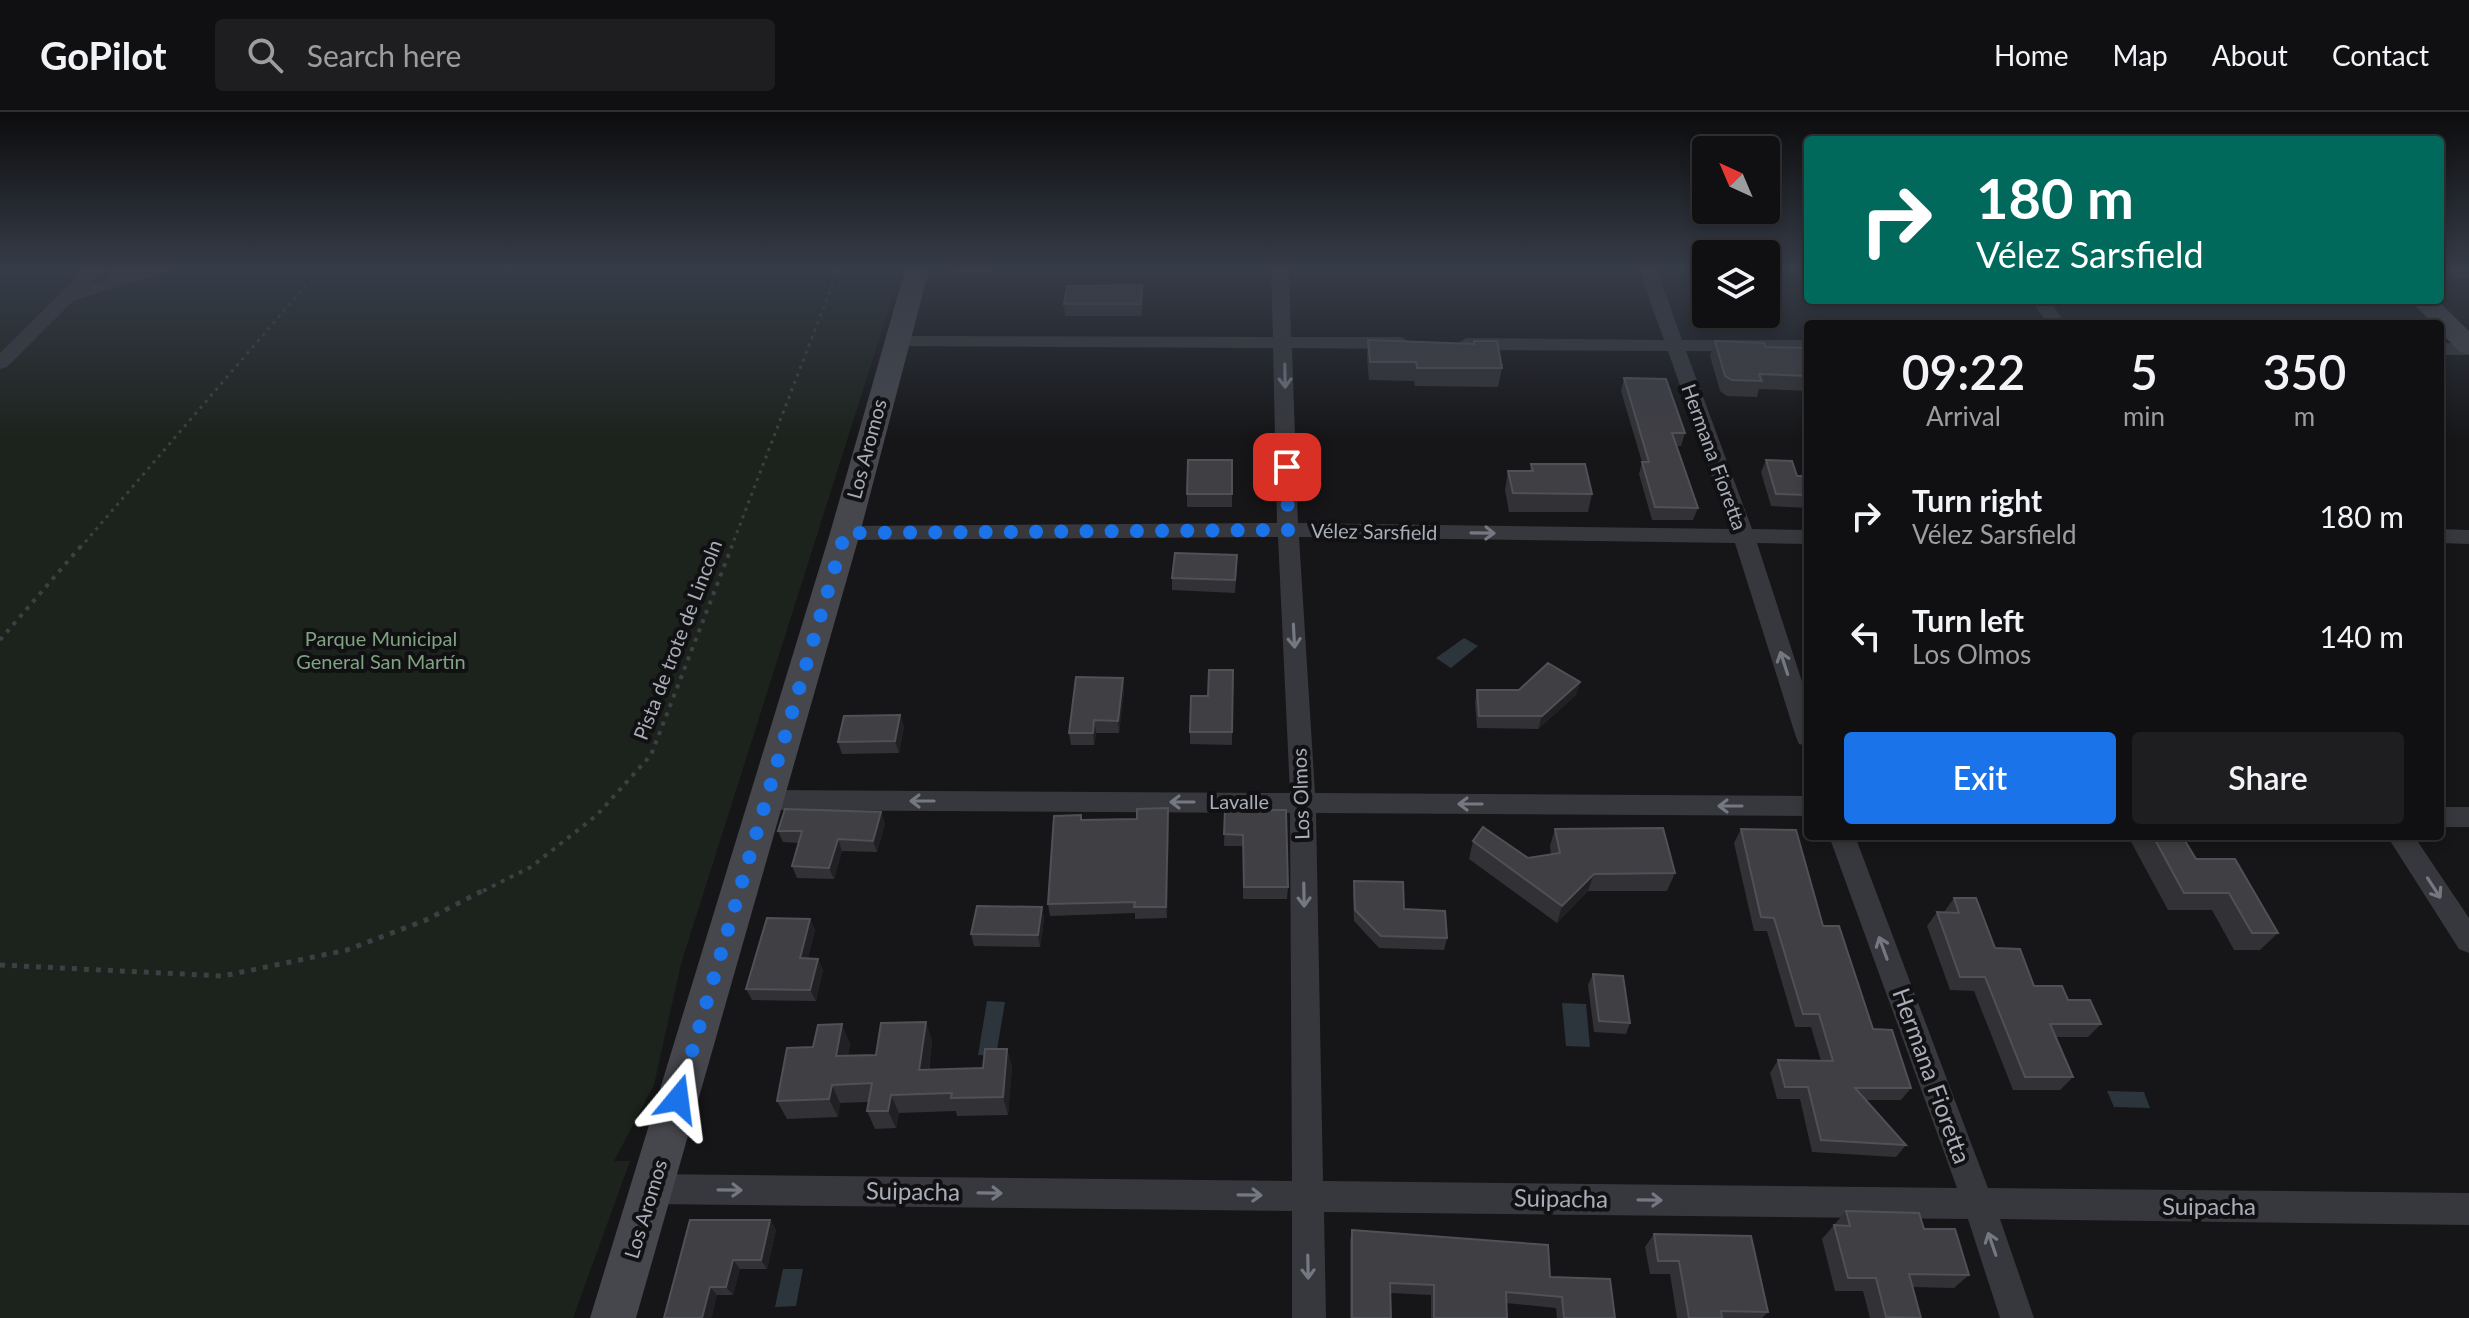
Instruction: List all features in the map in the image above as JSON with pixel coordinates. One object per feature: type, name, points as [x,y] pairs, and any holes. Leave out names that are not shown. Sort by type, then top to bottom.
[{"type":"street","points":[[0,363],[37,326]]},
{"type":"street","name":"Los Aromos","points":[[613,1318],[845,533],[900,326]]},
{"type":"street","name":"Los Olmos","points":[[1283,326],[1288,530],[1303,803],[1309,1318]]},
{"type":"street","name":"Hermana Fioretta","points":[[1667,326],[1744,537],[1804,724]]},
{"type":"street","points":[[2448,326],[2469,348]]},
{"type":"street","points":[[896,341],[1804,346]]},
{"type":"street","points":[[2444,349],[2469,348]]},
{"type":"street","name":"Vélez Sarsfield","points":[[845,533],[1288,530],[1804,537]]},
{"type":"street","points":[[2444,536],[2469,537]]},
{"type":"street","name":"Lavalle","points":[[765,800],[1804,806]]},
{"type":"street","points":[[2444,817],[2469,817]]},
{"type":"street","name":"Hermana Fioretta","points":[[1843,840],[1979,1205],[2017,1318]]},
{"type":"street","points":[[2403,840],[2469,941]]},
{"type":"street","name":"Suipacha","points":[[652,1189],[2469,1209]]},
{"type":"path","points":[[0,640],[270,326]]},
{"type":"path","name":"Pista de trote de Lincoln","points":[[0,965],[223,976],[347,950],[426,920],[531,867],[597,815],[651,755],[816,326]]},
{"type":"green space","name":"Parque Municipal General San Martín","points":[[0,326],[883,326],[681,964],[654,1085],[614,1161],[630,1161],[573,1318],[0,1318]]},
{"type":"shaded area","points":[[1464,638],[1478,646],[1451,668],[1436,658]]},
{"type":"shaded area","points":[[987,1001],[1005,1002],[996,1056],[978,1055]]},
{"type":"shaded area","points":[[1562,1003],[1586,1004],[1590,1047],[1566,1046]]},
{"type":"shaded area","points":[[2107,1091],[2144,1092],[2150,1108],[2114,1107]]},
{"type":"shaded area","points":[[783,1269],[803,1269],[796,1306],[775,1307]]},
{"type":"building","points":[[1368,340],[1474,344],[1474,341],[1497,341],[1502,368],[1417,368],[1416,362],[1370,362]]},
{"type":"building","points":[[1715,341],[1804,348],[1804,376],[1759,374],[1762,381],[1732,380],[1725,376]]},
{"type":"building","points":[[1624,378],[1666,379],[1685,433],[1672,433],[1698,508],[1655,507],[1642,462],[1649,462]]},
{"type":"building","points":[[1188,460],[1232,460],[1232,494],[1187,494]]},
{"type":"building","points":[[1766,460],[1792,461],[1797,476],[1804,476],[1804,495],[1776,494]]},
{"type":"building","points":[[1531,464],[1585,464],[1592,494],[1513,493],[1508,471],[1533,471]]},
{"type":"building","points":[[1175,553],[1237,555],[1235,580],[1172,578]]},
{"type":"building","points":[[1548,663],[1580,682],[1542,716],[1479,716],[1477,690],[1519,690]]},
{"type":"building","points":[[1209,670],[1233,670],[1232,732],[1190,732],[1191,696],[1208,696]]},
{"type":"building","points":[[1076,677],[1123,678],[1118,721],[1094,720],[1093,733],[1069,733]]},
{"type":"building","points":[[900,715],[895,741],[838,742],[844,716]]},
{"type":"building","points":[[1168,808],[1166,907],[1134,907],[1135,902],[1048,904],[1054,816],[1081,815],[1081,820],[1137,819],[1137,809]]},
{"type":"building","points":[[785,809],[881,812],[873,841],[838,839],[829,868],[792,866],[802,831],[778,831]]},
{"type":"building","points":[[1225,810],[1286,810],[1288,887],[1244,887],[1243,835],[1224,834]]},
{"type":"building","points":[[1483,827],[1528,858],[1560,853],[1555,829],[1663,828],[1675,873],[1594,874],[1562,906],[1473,841]]},
{"type":"building","points":[[1741,829],[1796,830],[1823,926],[1839,926],[1873,1029],[1892,1030],[1911,1088],[1855,1088],[1906,1145],[1821,1140],[1808,1087],[1785,1087],[1778,1060],[1833,1061],[1819,1014],[1803,1014],[1774,918],[1761,917]]},
{"type":"building","points":[[2155,840],[2184,840],[2196,859],[2235,859],[2278,933],[2252,933],[2229,893],[2184,893]]},
{"type":"building","points":[[1354,881],[1403,882],[1404,909],[1445,911],[1447,938],[1381,936],[1355,910]]},
{"type":"building","points":[[1954,898],[1976,898],[1995,948],[2020,949],[2034,986],[2062,986],[2068,1000],[2090,1000],[2101,1024],[2050,1024],[2073,1077],[2025,1077],[1985,977],[1960,977],[1937,912],[1959,913]]},
{"type":"building","points":[[977,906],[1042,907],[1038,935],[971,934]]},
{"type":"building","points":[[767,918],[810,919],[800,958],[818,959],[810,990],[746,989]]},
{"type":"building","points":[[1593,974],[1623,976],[1630,1023],[1599,1021]]},
{"type":"building","points":[[926,1022],[919,1070],[983,1068],[985,1049],[1007,1049],[1003,1097],[951,1098],[952,1093],[891,1095],[888,1111],[867,1111],[872,1083],[832,1085],[829,1099],[777,1101],[787,1048],[813,1047],[818,1025],[842,1024],[836,1056],[876,1055],[881,1023]]},
{"type":"building","points":[[1846,1211],[1919,1213],[1924,1229],[1955,1229],[1969,1275],[1909,1274],[1921,1318],[1886,1317],[1876,1278],[1848,1278],[1834,1225],[1850,1226]]},
{"type":"building","points":[[690,1220],[770,1220],[761,1260],[733,1260],[726,1287],[710,1287],[702,1318],[664,1318]]},
{"type":"building","points":[[1352,1230],[1548,1245],[1550,1277],[1610,1279],[1615,1318],[1564,1318],[1562,1297],[1506,1292],[1507,1318],[1434,1318],[1434,1285],[1390,1283],[1391,1318],[1352,1318]]},
{"type":"building","points":[[1654,1234],[1751,1236],[1768,1312],[1721,1311],[1722,1318],[1689,1318],[1679,1261],[1658,1261]]},
{"type":"route","points":[[678,1099],[845,533],[1288,530],[1287,467]]}]
